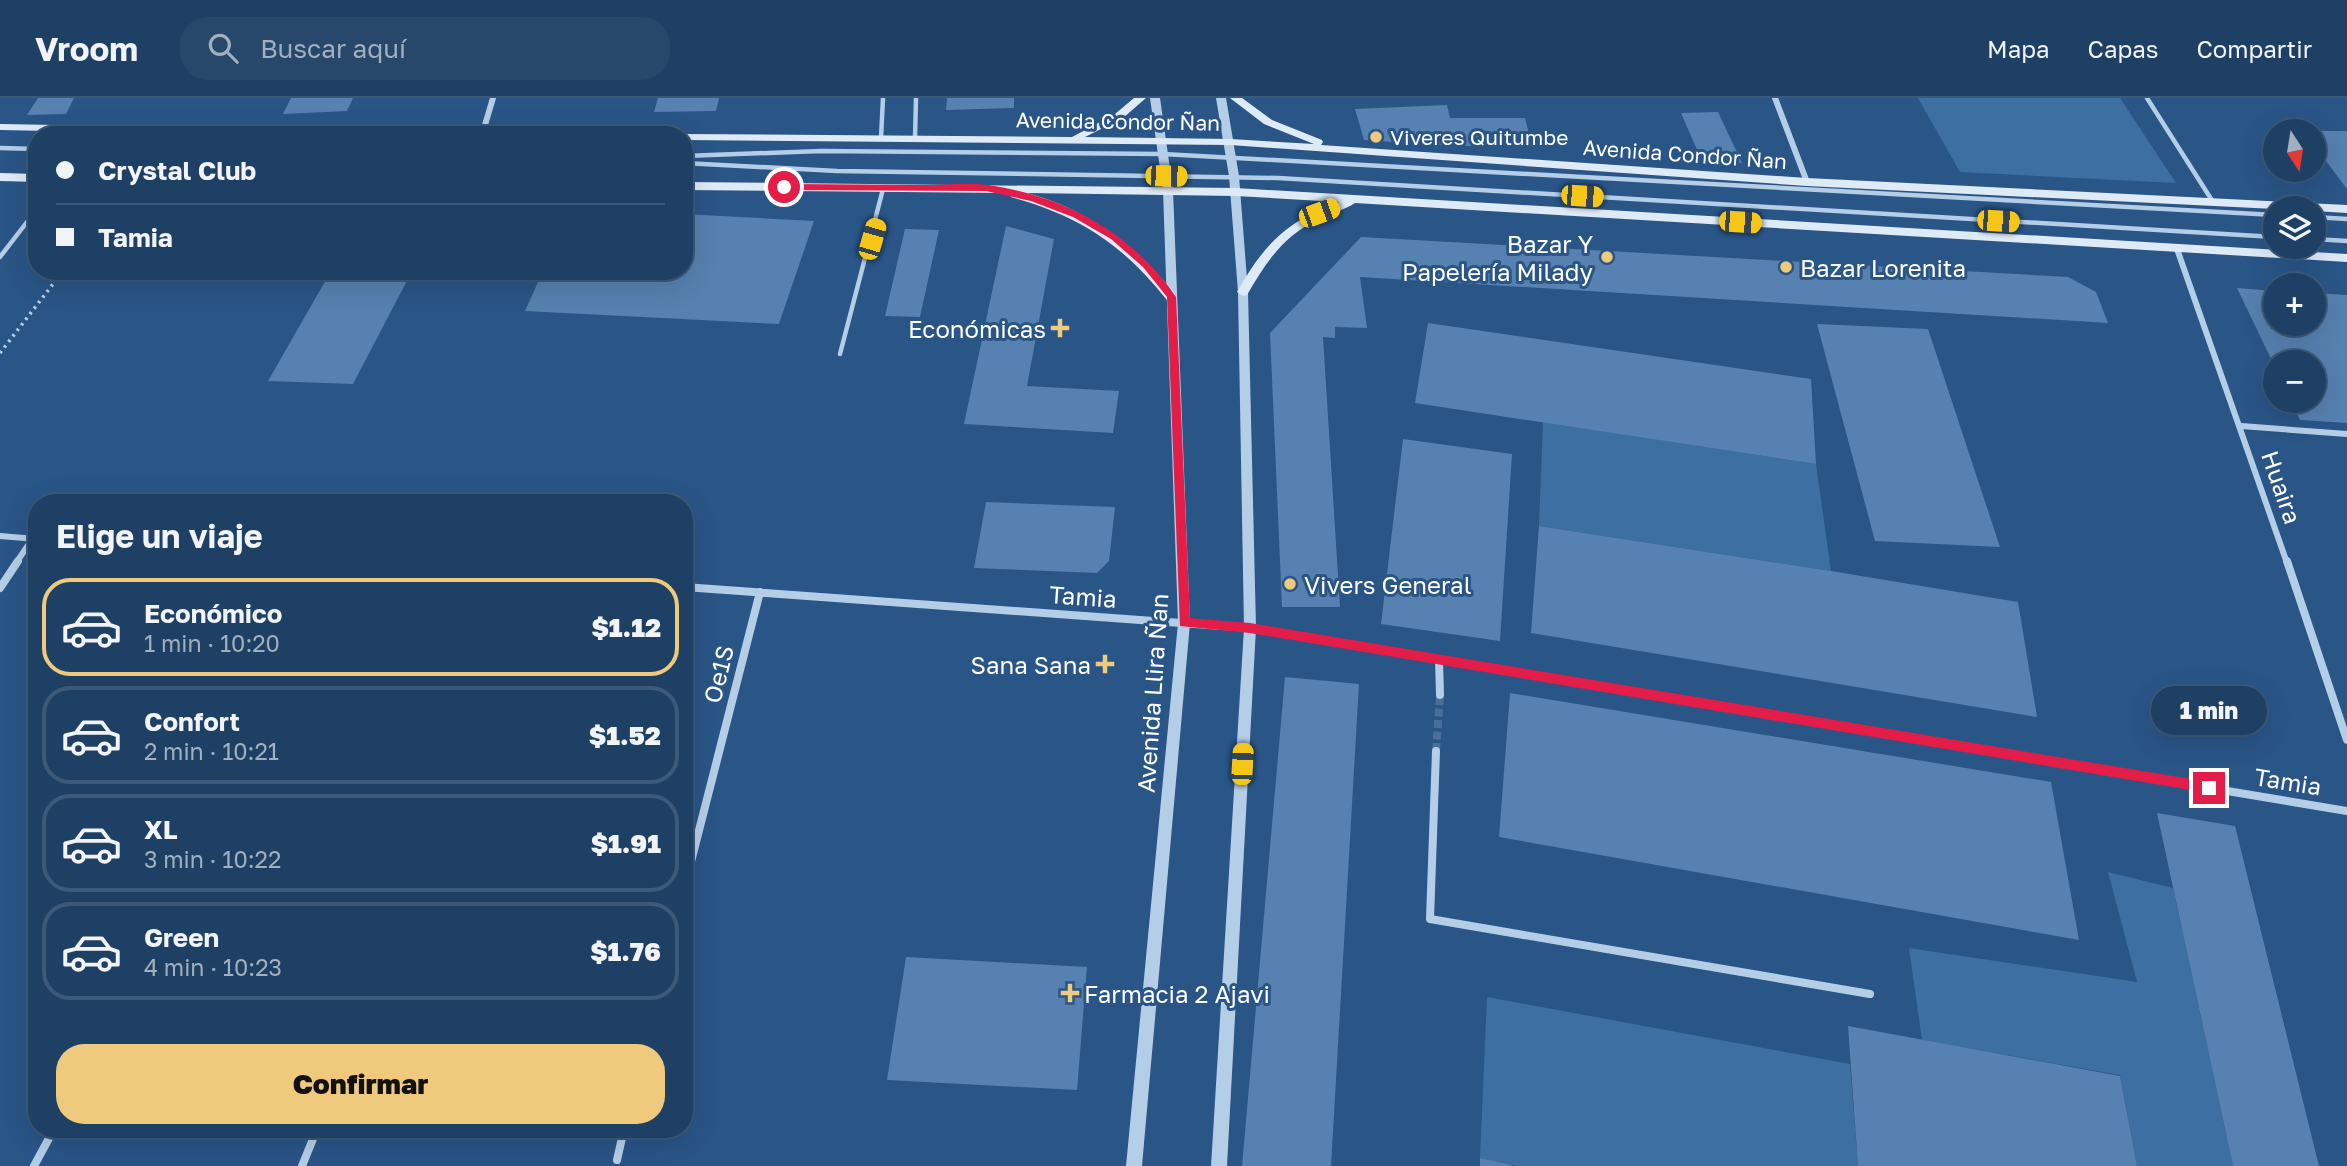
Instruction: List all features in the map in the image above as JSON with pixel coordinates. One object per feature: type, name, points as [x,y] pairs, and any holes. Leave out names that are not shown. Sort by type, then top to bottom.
[{"type":"main road","points":[[1071,140],[1119,116],[1142,98]]},
{"type":"main road","points":[[1234,98],[1268,122],[1339,149]]},
{"type":"main road","points":[[0,127],[28,127]]},
{"type":"main road","name":"Avenida Condor Ñan","points":[[693,137],[1230,142],[1807,182],[2347,209]]},
{"type":"main road","points":[[0,177],[28,178]]},
{"type":"main road","points":[[693,186],[1236,192],[2347,258]]},
{"type":"main road","points":[[986,188],[1055,206],[1076,214],[1114,236],[1146,264],[1171,297]]},
{"type":"main road","points":[[1243,292],[1259,261],[1285,234],[1319,213],[1358,199]]},
{"type":"street","points":[[485,126],[493,98]]},
{"type":"street","name":"Avenida Llira Ñan","points":[[1134,1166],[1184,623],[1168,190],[1155,98]]},
{"type":"street","points":[[1219,1166],[1250,628],[1243,292],[1236,192],[1221,98]]},
{"type":"street","points":[[1775,98],[1807,182]]},
{"type":"street","name":"Huaira","points":[[2177,248],[2241,426],[2347,740]]},
{"type":"street","points":[[2241,426],[2347,434]]},
{"type":"street","points":[[0,536],[28,538]]},
{"type":"street","points":[[0,588],[28,549]]},
{"type":"street","name":"Tamia","points":[[693,588],[1250,628],[2347,811]]},
{"type":"street","name":"Oe1S","points":[[693,854],[760,592]]},
{"type":"street","points":[[1439,660],[1440,695]]},
{"type":"street","points":[[1436,751],[1430,919],[1870,994]]},
{"type":"street","points":[[34,1166],[49,1138]]},
{"type":"street","points":[[302,1166],[313,1138]]},
{"type":"street","points":[[617,1160],[622,1138]]},
{"type":"lane","points":[[881,138],[883,98]]},
{"type":"lane","points":[[915,139],[916,98]]},
{"type":"lane","points":[[2147,98],[2213,202]]},
{"type":"lane","points":[[0,148],[28,149]]},
{"type":"lane","points":[[693,156],[821,151],[1163,154],[2263,214]]},
{"type":"lane","points":[[693,163],[837,171],[1234,176],[2263,236]]},
{"type":"lane","points":[[840,354],[883,188]]},
{"type":"lane","points":[[2326,218],[2347,219]]},
{"type":"lane","points":[[0,257],[28,221]]},
{"type":"lane","points":[[2326,240],[2347,242]]},
{"type":"path","points":[[0,353],[56,280]]},
{"type":"shaded area","points":[[1918,98],[2120,98],[2176,183],[1960,172]]},
{"type":"shaded area","points":[[1543,422],[1816,464],[1831,571],[1539,526]]},
{"type":"shaded area","points":[[2108,872],[2173,888],[2233,1166],[2137,1166],[2120,1075],[1922,1040],[1909,948],[2137,982]]},
{"type":"shaded area","points":[[1487,997],[1850,1064],[1858,1166],[1517,1166],[1480,1158]]},
{"type":"building","points":[[38,98],[74,98],[66,114],[27,115]]},
{"type":"building","points":[[291,98],[353,98],[347,111],[283,114]]},
{"type":"building","points":[[658,98],[719,98],[716,111],[654,112]]},
{"type":"building","points":[[947,98],[1014,98],[1014,108],[946,110]]},
{"type":"building","points":[[1447,105],[1450,118],[1525,118],[1532,146],[1455,146],[1364,140],[1355,109]]},
{"type":"building","points":[[1718,112],[1742,163],[1701,159],[1681,113]]},
{"type":"building","points":[[2326,131],[2347,131],[2347,189],[2326,161]]},
{"type":"building","points":[[693,214],[814,221],[779,324],[525,311],[539,280],[693,280]]},
{"type":"building","points":[[1006,226],[1054,239],[1027,386],[1119,391],[1113,433],[964,424]]},
{"type":"building","points":[[905,229],[939,230],[920,317],[885,316]]},
{"type":"building","points":[[1361,237],[2068,277],[2096,292],[2108,323],[1360,277],[1367,328],[1335,327],[1335,338],[1323,337],[1340,607],[1282,607],[1270,333]]},
{"type":"building","points":[[326,280],[407,280],[353,384],[268,381]]},
{"type":"building","points":[[2237,288],[2263,290],[2263,336],[2326,336],[2326,294],[2347,295],[2347,423],[2300,420],[2297,413],[2326,413],[2326,350],[2267,350]]},
{"type":"building","points":[[1428,323],[1811,379],[1816,464],[1415,403]]},
{"type":"building","points":[[1817,324],[1928,329],[2000,547],[1875,541]]},
{"type":"building","points":[[1403,439],[1512,454],[1500,641],[1381,624]]},
{"type":"building","points":[[986,502],[1115,507],[1109,561],[1097,573],[974,568]]},
{"type":"building","points":[[1539,526],[2018,602],[2037,717],[1531,633]]},
{"type":"building","points":[[1285,677],[1359,684],[1331,1166],[1242,1166]]},
{"type":"building","points":[[1510,693],[2051,782],[2079,940],[1499,837]]},
{"type":"building","points":[[2157,813],[2235,826],[2319,1166],[2233,1166]]},
{"type":"building","points":[[906,957],[1087,967],[1077,1090],[887,1080]]},
{"type":"building","points":[[1848,1026],[2120,1076],[2137,1166],[1858,1166]]},
{"type":"building","points":[[1480,1158],[1512,1165],[1512,1166],[1480,1166]]},
{"type":"tunnel","points":[[1436,751],[1440,695]]},
{"type":"place","name":"Viveres Quitumbe","points":[[1376,137]]},
{"type":"place","name":"Bazar Y Papelería Milady","points":[[1607,257]]},
{"type":"place","name":"Bazar Lorenita","points":[[1786,267]]},
{"type":"place","name":"Económicas","points":[[1060,328]]},
{"type":"place","name":"Vivers General","points":[[1290,584]]},
{"type":"place","name":"Sana Sana","points":[[1105,664]]},
{"type":"place","name":"Farmacia 2 Ajavi","points":[[1070,993]]},
{"type":"route","points":[[784,187],[986,188],[1033,198],[1076,214],[1114,236],[1146,264],[1171,297],[1184,623],[1250,628],[2209,788]]}]
